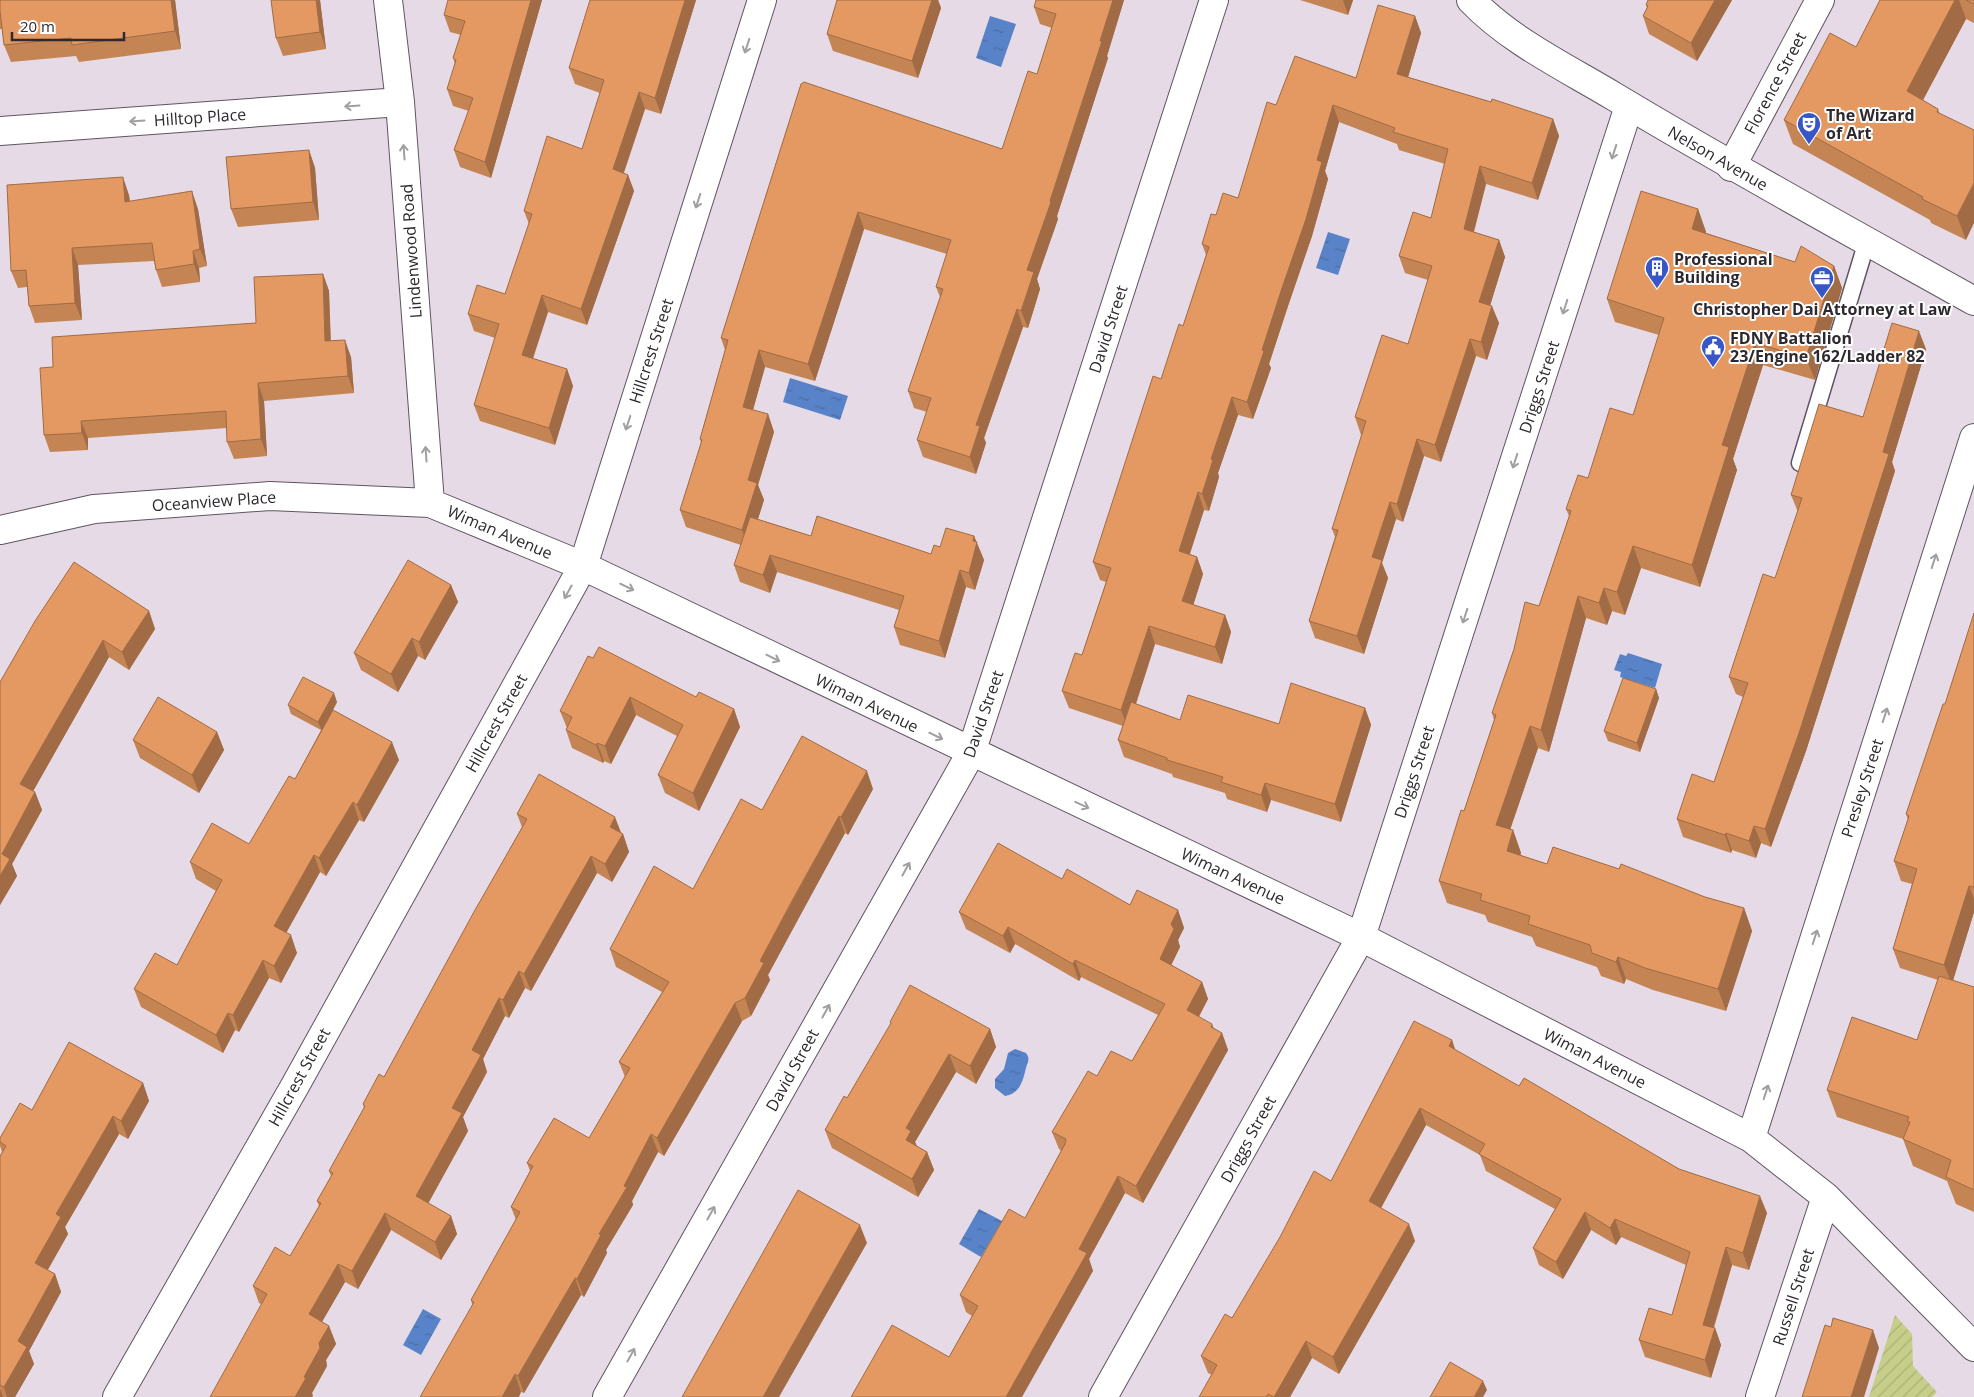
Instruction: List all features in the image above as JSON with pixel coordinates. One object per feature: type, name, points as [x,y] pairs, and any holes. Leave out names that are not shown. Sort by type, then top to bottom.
[{"type":"street","name":"Lindenwood Road","points":[[388,0],[400,102],[430,503]]},
{"type":"street","name":"Hillcrest Street","points":[[117,1397],[300,1075],[583,566],[762,0]]},
{"type":"street","name":"David Street","points":[[607,1397],[971,753],[1214,0]]},
{"type":"street","name":"Nelson Avenue","points":[[1471,0],[1481,11],[1520,39],[1629,106],[1731,167],[1974,301]]},
{"type":"street","name":"Florence Street","points":[[1731,167],[1820,0]]},
{"type":"street","name":"Hilltop Place","points":[[0,131],[400,102]]},
{"type":"street","name":"Driggs Street","points":[[1103,1397],[1361,937],[1629,106]]},
{"type":"street","name":"Presley Street","points":[[1751,1138],[1974,438]]},
{"type":"street","name":"Oceanview Place","points":[[0,530],[94,509],[270,496],[430,503]]},
{"type":"street","name":"Wiman Avenue","points":[[430,503],[583,566],[971,753],[1361,937],[1751,1138],[1826,1197],[1974,1347]]},
{"type":"street","name":"Russell Street","points":[[1760,1397],[1826,1197]]},
{"type":"lane","points":[[1800,463],[1867,241]]},
{"type":"green space","points":[[1895,1315],[1912,1334],[1913,1366],[1937,1392],[1932,1397],[1869,1397]]},
{"type":"water","points":[[990,16],[1016,24],[1001,67],[976,58]]},
{"type":"water","points":[[1328,232],[1350,239],[1338,275],[1316,268]]},
{"type":"water","points":[[790,378],[848,396],[840,420],[783,402]]},
{"type":"water","points":[[1628,653],[1662,664],[1655,688],[1620,677],[1621,672],[1614,670],[1620,654],[1626,656]]},
{"type":"water","points":[[1015,1049],[1026,1053],[1028,1061],[1020,1086],[1010,1095],[1005,1096],[995,1088],[995,1079],[1004,1069],[1008,1053]]},
{"type":"water","points":[[979,1209],[1002,1221],[981,1257],[959,1244]]},
{"type":"water","points":[[423,1309],[441,1319],[421,1355],[403,1345]]},
{"type":"building","points":[[0,0],[171,0],[175,31],[72,45],[71,38],[4,45]]},
{"type":"building","points":[[271,0],[316,0],[320,32],[276,38]]},
{"type":"building","points":[[448,0],[531,0],[485,162],[454,150],[473,98],[447,89],[456,60],[453,58],[465,21],[444,15]]},
{"type":"building","points":[[590,0],[685,0],[655,98],[639,92],[613,169],[628,175],[581,309],[542,295],[522,355],[567,369],[549,428],[474,405],[499,324],[468,314],[477,285],[505,294],[532,214],[524,211],[547,136],[582,149],[604,80],[569,68]]},
{"type":"building","points":[[837,0],[932,0],[912,61],[827,34]]},
{"type":"building","points":[[1036,0],[1113,0],[1100,41],[1102,41],[1051,202],[1027,270],[1034,272],[1021,311],[1017,309],[976,425],[980,426],[970,457],[917,440],[931,398],[908,391],[943,289],[936,287],[951,240],[858,212],[808,364],[759,350],[743,407],[768,414],[748,480],[757,483],[742,530],[680,510],[702,440],[700,439],[728,340],[721,338],[801,84],[804,82],[1002,149],[1028,71],[1037,74],[1056,14],[1034,7]]},
{"type":"building","points":[[1648,0],[1715,0],[1691,43],[1643,16],[1648,6],[1646,5]]},
{"type":"building","points":[[1880,0],[1955,0],[1907,91],[1938,109],[1937,112],[1974,130],[1974,183],[1957,216],[1922,199],[1923,197],[1784,120],[1830,33],[1856,47]]},
{"type":"building","points":[[1966,0],[1974,0],[1974,4]]},
{"type":"building","points":[[1378,5],[1415,16],[1397,74],[1491,102],[1492,99],[1553,119],[1532,183],[1480,166],[1464,229],[1499,240],[1479,302],[1492,306],[1481,342],[1470,339],[1435,445],[1417,439],[1397,504],[1390,502],[1372,557],[1382,560],[1357,636],[1309,621],[1338,530],[1332,529],[1366,421],[1355,417],[1382,335],[1408,344],[1432,266],[1399,256],[1413,212],[1431,218],[1448,149],[1393,132],[1395,128],[1333,105],[1317,160],[1322,162],[1306,219],[1262,350],[1264,351],[1247,402],[1232,397],[1211,459],[1213,460],[1202,494],[1198,492],[1179,551],[1197,557],[1182,601],[1225,615],[1215,647],[1149,626],[1121,710],[1062,691],[1075,653],[1082,655],[1111,568],[1093,562],[1153,376],[1161,379],[1179,324],[1183,326],[1209,247],[1202,244],[1211,214],[1216,215],[1223,193],[1238,198],[1267,102],[1276,105],[1295,56],[1356,78]]},
{"type":"building","points":[[309,150],[313,202],[231,209],[226,157]]},
{"type":"building","points":[[123,177],[125,202],[192,191],[200,249],[193,251],[194,264],[156,270],[152,243],[72,248],[75,303],[29,306],[26,270],[11,271],[7,185]]},
{"type":"building","points":[[1641,191],[1698,209],[1692,229],[1795,262],[1801,246],[1834,266],[1806,358],[1755,343],[1722,445],[1729,447],[1692,565],[1633,546],[1617,592],[1604,588],[1599,603],[1578,596],[1541,730],[1530,726],[1496,825],[1513,830],[1507,851],[1547,864],[1553,847],[1619,869],[1621,864],[1705,897],[1744,908],[1718,989],[1645,968],[1618,957],[1616,962],[1592,953],[1590,945],[1528,924],[1530,916],[1480,900],[1482,894],[1439,881],[1461,810],[1464,811],[1496,715],[1492,713],[1514,649],[1525,602],[1539,606],[1571,511],[1566,509],[1578,475],[1588,478],[1610,408],[1633,415],[1664,318],[1607,299]]},
{"type":"building","points":[[323,274],[325,341],[345,340],[348,376],[258,383],[261,439],[227,442],[226,411],[81,421],[82,433],[44,435],[40,368],[53,367],[52,337],[256,323],[254,277]]},
{"type":"building","points":[[1892,323],[1919,331],[1883,452],[1889,454],[1799,733],[1765,829],[1754,826],[1749,841],[1677,819],[1692,774],[1714,782],[1748,683],[1729,677],[1763,574],[1775,578],[1802,498],[1791,495],[1819,404],[1863,417]]},
{"type":"building","points":[[817,516],[931,554],[934,545],[940,547],[946,528],[974,536],[973,541],[977,542],[969,573],[960,570],[939,641],[894,627],[904,596],[770,555],[763,575],[734,565],[750,517],[811,536]]},
{"type":"building","points":[[408,560],[451,585],[419,642],[412,638],[391,674],[354,653]]},
{"type":"building","points":[[74,562],[149,611],[122,652],[103,640],[20,784],[35,792],[2,854],[10,859],[0,876],[0,682],[35,621]]},
{"type":"building","points":[[1974,613],[1974,887],[1969,886],[1944,965],[1893,949],[1917,869],[1894,861],[1909,816],[1906,814],[1943,704],[1945,704]]},
{"type":"building","points":[[599,647],[696,697],[699,692],[734,709],[693,793],[658,775],[683,725],[630,697],[605,746],[597,743],[596,745],[566,730],[572,717],[560,711],[588,656],[593,658]]},
{"type":"building","points":[[303,677],[334,693],[318,722],[288,705]]},
{"type":"building","points":[[1623,678],[1656,689],[1637,743],[1604,731]]},
{"type":"building","points":[[1291,683],[1365,708],[1335,804],[1265,783],[1261,795],[1221,782],[1223,777],[1167,760],[1167,758],[1118,740],[1131,702],[1180,720],[1188,695],[1279,724]]},
{"type":"building","points":[[158,697],[217,732],[192,775],[133,740]]},
{"type":"building","points":[[333,710],[392,742],[357,805],[353,802],[319,858],[314,855],[274,926],[291,935],[274,966],[263,960],[233,1015],[228,1013],[216,1035],[134,989],[155,953],[177,965],[222,880],[190,862],[212,823],[249,844],[289,776],[295,779]]},
{"type":"building","points":[[802,736],[867,771],[841,817],[839,816],[793,899],[760,961],[764,963],[745,998],[735,1003],[657,1138],[651,1134],[624,1186],[627,1187],[599,1234],[601,1235],[577,1279],[575,1278],[518,1376],[515,1374],[502,1397],[420,1397],[474,1302],[471,1300],[520,1212],[511,1207],[533,1166],[527,1163],[554,1118],[589,1138],[630,1068],[619,1062],[669,982],[610,949],[654,866],[693,889],[741,799],[762,810]]},
{"type":"building","points":[[539,774],[615,817],[610,827],[623,834],[605,864],[591,856],[524,974],[519,971],[503,1000],[499,998],[472,1050],[481,1055],[452,1108],[462,1113],[416,1196],[451,1216],[435,1242],[385,1213],[352,1271],[338,1264],[309,1314],[329,1326],[319,1343],[320,1348],[304,1377],[306,1378],[295,1397],[210,1397],[267,1294],[253,1286],[275,1247],[290,1256],[321,1203],[317,1201],[333,1173],[329,1171],[365,1106],[363,1104],[379,1074],[384,1077],[527,819],[517,814]]},
{"type":"building","points":[[998,843],[1062,879],[1067,869],[1130,905],[1137,890],[1178,910],[1171,924],[1174,929],[1160,959],[1202,982],[1187,1010],[1212,1024],[1211,1027],[1222,1033],[1136,1186],[1118,1176],[1079,1249],[1087,1253],[1006,1397],[851,1397],[892,1325],[949,1357],[978,1306],[960,1295],[1009,1209],[1025,1218],[1065,1144],[1066,1139],[1052,1132],[1088,1071],[1097,1076],[1111,1051],[1132,1061],[1165,1004],[1075,960],[1073,964],[1008,927],[1003,936],[959,912]]},
{"type":"building","points":[[1939,976],[1974,987],[1974,1190],[1946,1177],[1951,1160],[1903,1139],[1910,1122],[1907,1121],[1909,1117],[1827,1090],[1852,1017],[1917,1040]]},
{"type":"building","points":[[910,985],[990,1029],[970,1066],[949,1054],[906,1128],[911,1131],[906,1140],[927,1152],[912,1179],[825,1130],[844,1096],[847,1098],[891,1023]]},
{"type":"building","points":[[1414,1021],[1452,1040],[1449,1046],[1519,1086],[1524,1078],[1679,1169],[1760,1196],[1743,1253],[1726,1247],[1703,1325],[1715,1328],[1705,1360],[1639,1340],[1649,1308],[1672,1315],[1690,1252],[1615,1219],[1610,1228],[1585,1212],[1556,1262],[1533,1248],[1561,1199],[1479,1154],[1485,1144],[1420,1108],[1369,1201],[1409,1224],[1333,1357],[1306,1341],[1274,1397],[1268,1394],[1266,1397],[1199,1397],[1217,1365],[1201,1356],[1225,1314],[1232,1318],[1280,1237],[1314,1171],[1331,1181]]},
{"type":"building","points":[[69,1042],[143,1083],[121,1121],[113,1116],[56,1214],[61,1217],[35,1263],[55,1274],[18,1341],[27,1347],[4,1387],[0,1385],[0,1156],[6,1146],[0,1142],[0,1138],[20,1103],[32,1110]]},
{"type":"building","points":[[798,1190],[860,1225],[763,1397],[682,1397]]},
{"type":"building","points":[[1833,1318],[1873,1330],[1851,1397],[1802,1397],[1825,1325],[1831,1327]]},
{"type":"building","points":[[1450,1362],[1483,1381],[1474,1397],[1430,1397]]},
{"type":"place","name":"The Wizard of Art","points":[[1809,145]]},
{"type":"place","name":"Professional Building","points":[[1657,289]]},
{"type":"place","name":"Christopher Dai Attorney at Law","points":[[1822,299]]},
{"type":"place","name":"FDNY Battalion 23/Engine 162/Ladder 82","points":[[1713,368]]}]
